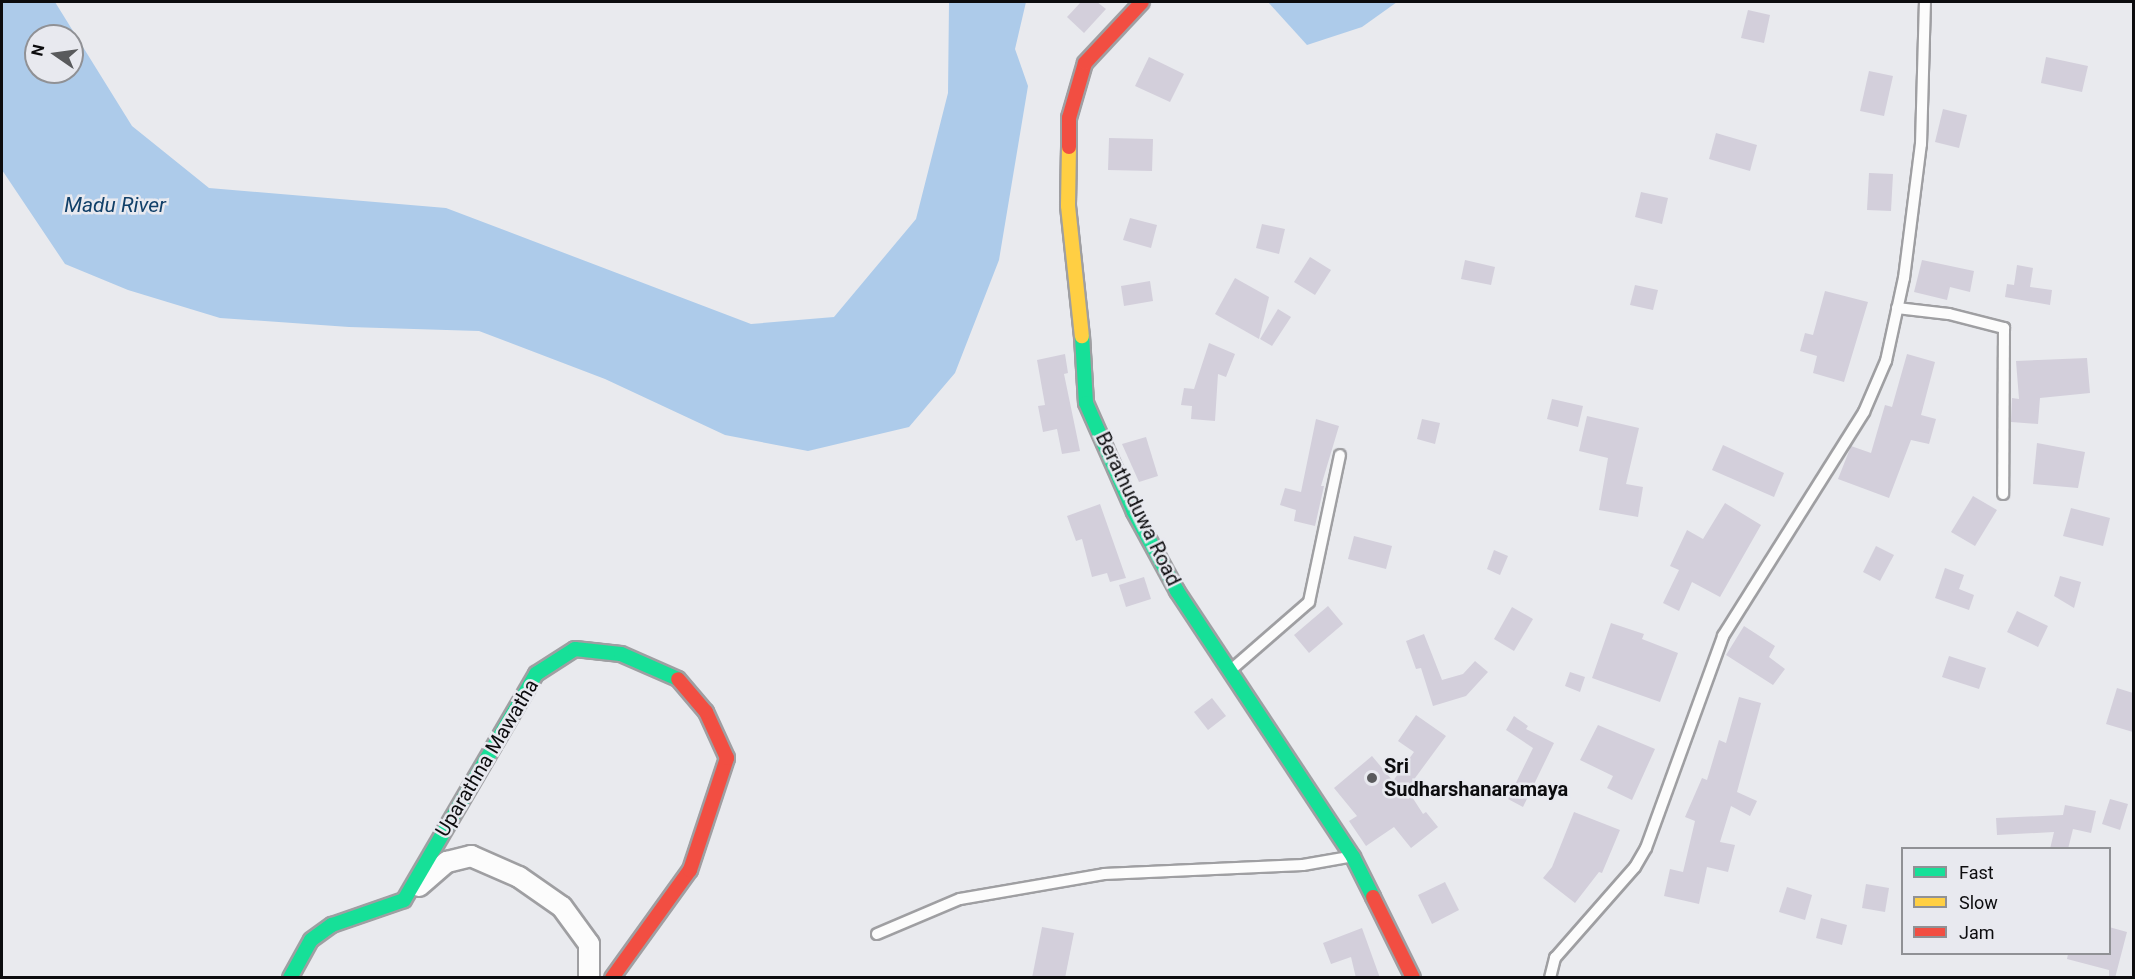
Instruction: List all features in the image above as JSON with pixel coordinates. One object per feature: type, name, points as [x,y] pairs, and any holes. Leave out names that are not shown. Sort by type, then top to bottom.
[{"type":"street","name":"Berathuduwa Road","points":[[1142,2],[1085,63],[1069,118],[1068,206],[1079,293],[1086,403],[1134,512],[1161,561],[1353,857],[1413,978]]},
{"type":"street","name":"Uparathna Mawatha","points":[[404,900],[536,674],[575,649],[621,654],[675,675],[706,712],[727,758],[690,870],[612,978]]},
{"type":"street","points":[[290,978],[311,940],[332,925],[404,900],[447,862],[471,856],[519,877],[562,907],[589,944],[589,978]]},
{"type":"lane","points":[[1550,978],[1556,958],[1635,867],[1646,848],[1723,636],[1864,412],[1886,361],[1897,308],[1921,144],[1925,2]]},
{"type":"lane","points":[[1897,308],[1949,314],[2004,328],[2003,494]]},
{"type":"lane","points":[[1232,669],[1309,602],[1340,455]]},
{"type":"lane","points":[[877,934],[960,899],[1104,874],[1293,865],[1353,857]]},
{"type":"water","name":"Madu River","points":[[2,2],[55,2],[69,24],[24,24],[24,84],[84,84],[84,49],[132,126],[209,188],[446,208],[751,324],[834,317],[916,219],[948,93],[949,2],[1026,2],[1015,49],[1028,86],[999,260],[955,373],[909,427],[808,451],[725,435],[605,379],[479,331],[349,327],[220,318],[128,290],[65,264],[2,170]]},
{"type":"water","points":[[1268,2],[1397,2],[1362,27],[1307,45]]},
{"type":"building","points":[[1081,2],[1097,2],[1106,9],[1084,33],[1067,17]]},
{"type":"building","points":[[1748,10],[1770,15],[1764,43],[1741,38]]},
{"type":"building","points":[[1149,57],[1184,74],[1170,102],[1135,86]]},
{"type":"building","points":[[2046,57],[2088,66],[2082,92],[2041,83]]},
{"type":"building","points":[[1869,71],[1893,76],[1884,116],[1860,111]]},
{"type":"building","points":[[1943,109],[1967,115],[1959,148],[1935,142]]},
{"type":"building","points":[[1716,133],[1757,145],[1750,171],[1709,159]]},
{"type":"building","points":[[1109,138],[1153,139],[1152,171],[1108,170]]},
{"type":"building","points":[[1869,173],[1893,174],[1891,211],[1867,210]]},
{"type":"building","points":[[1641,192],[1668,198],[1662,224],[1635,217]]},
{"type":"building","points":[[1130,218],[1157,225],[1151,248],[1123,240]]},
{"type":"building","points":[[1262,224],[1285,229],[1279,254],[1256,248]]},
{"type":"building","points":[[1310,257],[1331,270],[1315,295],[1294,282]]},
{"type":"building","points":[[1465,260],[1495,267],[1491,285],[1461,279]]},
{"type":"building","points":[[1922,260],[1974,271],[1970,292],[1950,287],[1947,300],[1914,292]]},
{"type":"building","points":[[2017,265],[2033,268],[2030,287],[2052,290],[2050,305],[2005,297],[2007,284],[2014,285]]},
{"type":"building","points":[[1235,278],[1269,297],[1259,339],[1215,314]]},
{"type":"building","points":[[1150,281],[1153,301],[1124,306],[1121,286]]},
{"type":"building","points":[[1635,285],[1658,290],[1653,310],[1630,305]]},
{"type":"building","points":[[1825,291],[1868,302],[1844,382],[1813,373],[1817,356],[1800,351],[1805,333],[1813,335]]},
{"type":"building","points":[[1278,309],[1291,317],[1272,346],[1260,339]]},
{"type":"building","points":[[1209,343],[1235,354],[1226,377],[1218,374],[1215,421],[1191,419],[1192,406],[1181,405],[1184,388],[1194,389]]},
{"type":"building","points":[[1065,354],[1068,373],[1064,374],[1080,451],[1062,454],[1057,429],[1043,432],[1038,406],[1045,405],[1037,360]]},
{"type":"building","points":[[1907,354],[1935,362],[1921,415],[1936,419],[1929,444],[1911,440],[1889,498],[1838,479],[1851,446],[1871,453],[1885,405],[1892,407]]},
{"type":"building","points":[[2087,358],[2090,393],[2040,398],[2038,424],[2011,422],[2012,398],[2019,399],[2016,361]]},
{"type":"building","points":[[1552,399],[1583,406],[1578,427],[1547,419]]},
{"type":"building","points":[[1587,416],[1639,428],[1626,484],[1643,487],[1638,517],[1599,510],[1608,458],[1579,451]]},
{"type":"building","points":[[1316,419],[1339,426],[1321,486],[1324,486],[1315,526],[1294,521],[1296,510],[1280,505],[1285,488],[1301,492]]},
{"type":"building","points":[[1422,419],[1440,423],[1435,444],[1417,439]]},
{"type":"building","points":[[1146,437],[1158,476],[1139,482],[1122,444]]},
{"type":"building","points":[[2037,443],[2085,452],[2078,488],[2033,484]]},
{"type":"building","points":[[1723,445],[1784,473],[1774,497],[1712,470]]},
{"type":"building","points":[[1973,496],[1997,510],[1975,546],[1951,532]]},
{"type":"building","points":[[1725,503],[1761,525],[1720,597],[1692,582],[1679,611],[1663,603],[1679,570],[1670,566],[1687,530],[1703,539]]},
{"type":"building","points":[[1100,504],[1126,578],[1110,582],[1107,573],[1092,577],[1082,539],[1076,541],[1067,516]]},
{"type":"building","points":[[2071,508],[2110,518],[2103,546],[2063,536]]},
{"type":"building","points":[[1354,536],[1392,546],[1386,569],[1348,559]]},
{"type":"building","points":[[1876,546],[1894,555],[1880,581],[1863,572]]},
{"type":"building","points":[[1494,550],[1508,556],[1500,575],[1487,569]]},
{"type":"building","points":[[1945,568],[1964,575],[1959,589],[1974,595],[1969,610],[1935,598]]},
{"type":"building","points":[[2060,576],[2081,582],[2074,608],[2054,596]]},
{"type":"building","points":[[1144,577],[1151,599],[1126,607],[1119,585]]},
{"type":"building","points":[[1328,606],[1343,624],[1309,653],[1294,635]]},
{"type":"building","points":[[1512,607],[1533,619],[1514,651],[1494,639]]},
{"type":"building","points":[[2017,611],[2048,626],[2038,647],[2007,632]]},
{"type":"building","points":[[1611,623],[1644,634],[1642,639],[1678,653],[1660,702],[1592,678]]},
{"type":"building","points":[[1744,626],[1775,646],[1769,657],[1785,669],[1773,685],[1726,655]]},
{"type":"building","points":[[1424,634],[1442,680],[1463,674],[1475,661],[1488,672],[1466,696],[1433,706],[1421,668],[1416,669],[1406,641]]},
{"type":"building","points":[[1949,656],[1986,668],[1979,689],[1942,677]]},
{"type":"building","points":[[1570,672],[1585,677],[1580,692],[1565,686]]},
{"type":"building","points":[[2117,688],[2133,693],[2133,732],[2106,724]]},
{"type":"building","points":[[1739,697],[1761,703],[1737,792],[1757,801],[1750,816],[1731,806],[1720,842],[1735,845],[1728,872],[1707,867],[1699,904],[1664,896],[1670,869],[1683,872],[1695,821],[1685,817],[1702,778],[1707,780],[1719,740],[1726,743]]},
{"type":"building","points":[[1212,698],[1226,716],[1208,730],[1194,712]]},
{"type":"building","points":[[1416,715],[1446,736],[1407,789],[1423,814],[1426,812],[1438,827],[1411,848],[1394,827],[1366,846],[1349,821],[1357,816],[1334,788],[1372,756],[1393,781],[1414,752],[1398,741]]},
{"type":"building","points":[[1514,716],[1528,726],[1526,729],[1554,743],[1523,807],[1508,799],[1533,748],[1506,730]]},
{"type":"building","points":[[1598,725],[1655,749],[1632,800],[1607,788],[1613,776],[1580,760]]},
{"type":"building","points":[[2110,799],[2128,804],[2120,830],[2102,824]]},
{"type":"building","points":[[2065,805],[2096,811],[2091,833],[2073,829],[2068,847],[2050,847],[2054,832],[1997,835],[1996,818],[2063,815]]},
{"type":"building","points":[[1574,812],[1620,830],[1602,873],[1599,872],[1575,903],[1543,878],[1552,867]]},
{"type":"building","points":[[1445,882],[1459,910],[1432,924],[1418,895]]},
{"type":"building","points":[[1866,884],[1889,888],[1885,912],[1862,908]]},
{"type":"building","points":[[1787,887],[1812,895],[1805,920],[1779,912]]},
{"type":"building","points":[[1821,918],[1847,925],[1842,945],[1816,938]]},
{"type":"building","points":[[1042,927],[1074,933],[1065,978],[1032,978]]},
{"type":"building","points":[[1362,928],[1380,978],[1356,978],[1351,957],[1331,964],[1323,943]]},
{"type":"building","points":[[2111,928],[2127,932],[2115,978],[2109,977],[2109,970],[2067,959],[2068,955],[2111,955]]},
{"type":"traffic: fast","points":[[1082,336],[1086,403],[1134,512],[1177,591],[1353,857],[1373,897]]},
{"type":"traffic: fast","points":[[290,978],[311,940],[332,925],[404,900],[536,674],[575,649],[621,654],[678,679]]},
{"type":"traffic: slow","points":[[1069,147],[1068,206],[1082,336]]},
{"type":"traffic: jam","points":[[1069,147],[1069,118],[1085,63],[1142,2]]},
{"type":"traffic: jam","points":[[612,978],[690,870],[727,758],[706,712],[678,679]]},
{"type":"traffic: jam","points":[[1373,897],[1413,978]]},
{"type":"place","name":"Sri Sudharshanaramaya","points":[[1372,778]]}]
